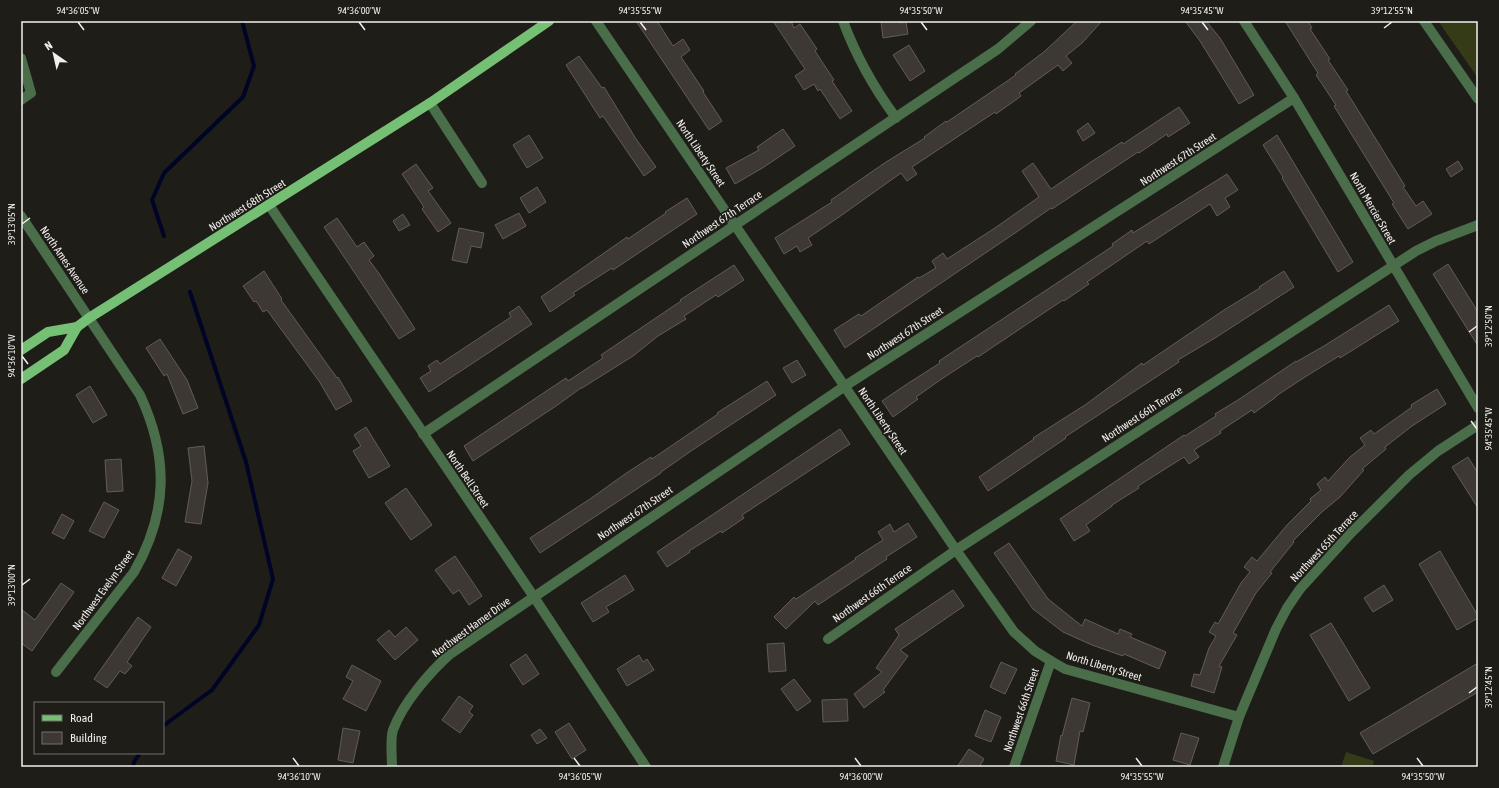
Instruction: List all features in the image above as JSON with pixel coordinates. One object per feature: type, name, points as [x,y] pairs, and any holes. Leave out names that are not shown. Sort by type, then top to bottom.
[{"type":"main road","name":"Northwest 68th Street","points":[[21,379],[64,350],[77,327],[89,318],[430,103],[549,21]]},
{"type":"main road","name":"Northwest 68th Street","points":[[21,350],[48,332],[77,327]]},
{"type":"street","name":"North Liberty Street","points":[[596,21],[956,550],[1014,632],[1036,651],[1065,669],[1239,717]]},
{"type":"street","points":[[843,21],[848,36],[863,67],[896,118]]},
{"type":"street","name":"Northwest 67th Terrace","points":[[423,434],[998,49],[1031,21]]},
{"type":"street","name":"North Mercier Street","points":[[1244,21],[1294,98],[1478,408]]},
{"type":"street","points":[[1424,21],[1478,99]]},
{"type":"street","points":[[21,58],[31,93],[21,100]]},
{"type":"street","name":"Northwest 67th Street","points":[[534,597],[845,386],[1294,98]]},
{"type":"street","points":[[430,103],[482,183]]},
{"type":"street","name":"North Bell Street","points":[[269,205],[534,597],[646,767]]},
{"type":"street","name":"North Ames Avenue","points":[[21,216],[89,318]]},
{"type":"street","name":"Northwest 66th Terrace","points":[[828,639],[956,550],[1393,265],[1436,241],[1478,225]]},
{"type":"street","name":"Northwest Evelyn Street","points":[[56,672],[134,572],[145,553],[153,534],[158,513],[160,460],[150,416],[140,396],[89,318]]},
{"type":"street","name":"Northwest 65th Terrace","points":[[1223,767],[1239,717],[1276,629],[1287,608],[1300,589],[1409,475],[1438,451],[1478,425]]},
{"type":"street","name":"Northwest Hamer Drive","points":[[392,767],[393,731],[414,694],[450,654],[534,597]]},
{"type":"street","name":"Northwest 66th Street","points":[[1014,767],[1051,661]]},
{"type":"green space","points":[[1438,21],[1478,21],[1478,78]]},
{"type":"green space","points":[[1346,752],[1374,761],[1372,767],[1341,767]]},
{"type":"building","points":[[636,21],[657,21],[673,46],[683,39],[690,50],[681,57],[722,121],[709,130]]},
{"type":"building","points":[[773,21],[791,21],[794,28],[800,24],[817,49],[815,51],[834,80],[832,81],[852,111],[840,119],[820,89],[818,91],[814,84],[804,90],[795,76],[805,69]]},
{"type":"building","points":[[881,21],[900,21],[900,23],[906,22],[908,34],[883,38]]},
{"type":"building","points":[[1077,21],[1102,21],[1082,43],[1066,56],[1072,63],[1063,71],[1058,65],[1019,93],[1021,96],[996,114],[995,112],[912,167],[917,174],[907,181],[901,173],[808,238],[812,245],[800,252],[797,246],[784,254],[775,238],[832,202],[831,200],[886,162],[925,138],[924,137],[946,121],[947,122],[1016,75],[1015,74],[1045,51]]},
{"type":"building","points":[[1185,21],[1206,21],[1220,38],[1254,95],[1239,104],[1200,41]]},
{"type":"building","points":[[1285,21],[1308,21],[1312,28],[1310,29],[1330,59],[1328,60],[1348,90],[1346,91],[1405,186],[1403,187],[1416,206],[1423,201],[1432,214],[1408,229],[1392,204],[1394,203],[1334,106],[1336,105],[1316,75],[1318,73]]},
{"type":"building","points":[[909,45],[925,71],[910,81],[893,55]]},
{"type":"building","points":[[579,56],[602,88],[604,87],[636,139],[656,167],[644,176],[603,116],[600,118],[566,65]]},
{"type":"building","points":[[1179,107],[1190,123],[1168,137],[1167,134],[1052,209],[1051,208],[845,348],[834,330],[859,314],[861,316],[918,277],[919,278],[936,268],[932,261],[943,253],[947,259],[1039,197],[1022,171],[1033,163],[1051,189],[1122,142],[1123,144]]},
{"type":"building","points":[[1088,123],[1095,133],[1083,141],[1077,131]]},
{"type":"building","points":[[783,129],[795,146],[735,184],[726,168],[759,150],[757,147]]},
{"type":"building","points":[[529,135],[543,158],[527,168],[513,145]]},
{"type":"building","points":[[1277,135],[1353,262],[1338,272],[1263,145]]},
{"type":"building","points":[[1458,161],[1463,169],[1451,177],[1446,169]]},
{"type":"building","points":[[416,164],[433,188],[428,191],[451,223],[438,232],[422,209],[424,207],[402,174]]},
{"type":"building","points":[[1227,174],[1238,190],[1225,198],[1230,207],[1217,216],[1210,204],[1149,244],[1147,241],[1087,282],[1089,284],[1064,301],[1063,300],[978,357],[977,356],[943,378],[916,397],[918,399],[893,417],[882,401],[940,363],[939,361],[1113,246],[1112,244],[1132,230],[1133,233]]},
{"type":"building","points":[[537,187],[546,202],[529,213],[520,198]]},
{"type":"building","points":[[687,198],[697,214],[613,270],[612,268],[573,293],[575,295],[550,312],[541,297],[627,237],[628,239]]},
{"type":"building","points":[[519,213],[526,226],[503,239],[495,225]]},
{"type":"building","points":[[403,214],[410,225],[399,231],[393,221]]},
{"type":"building","points":[[337,218],[357,247],[364,242],[374,256],[369,260],[415,329],[399,339],[324,227]]},
{"type":"building","points":[[459,228],[484,233],[481,248],[471,246],[467,263],[452,260]]},
{"type":"building","points":[[1448,264],[1478,312],[1478,346],[1433,274]]},
{"type":"building","points":[[734,265],[744,280],[718,297],[716,295],[684,316],[686,319],[658,336],[633,356],[581,388],[473,461],[464,446],[566,378],[568,381],[603,358],[601,355],[681,301],[680,300]]},
{"type":"building","points":[[264,271],[282,299],[281,300],[337,378],[338,377],[352,401],[336,410],[319,381],[267,310],[263,312],[243,286]]},
{"type":"building","points":[[1284,271],[1294,287],[1178,360],[1179,362],[1065,437],[1066,438],[988,491],[979,477],[1034,439],[1033,438],[1085,405],[1142,363],[1143,365]]},
{"type":"building","points":[[1389,305],[1399,321],[1340,358],[1339,356],[1305,377],[1276,396],[1254,413],[1252,410],[1220,431],[1221,433],[1194,450],[1199,457],[1189,464],[1184,457],[1138,486],[1139,488],[1112,505],[1086,525],[1090,531],[1074,541],[1060,519],[1296,361],[1324,346]]},
{"type":"building","points":[[519,306],[532,324],[429,392],[420,378],[431,371],[428,366],[437,360],[440,364],[511,317],[509,313]]},
{"type":"building","points":[[160,339],[187,380],[198,408],[183,414],[167,374],[164,376],[146,348]]},
{"type":"building","points":[[797,360],[806,375],[792,383],[783,368]]},
{"type":"building","points":[[767,381],[776,395],[540,553],[530,538],[651,457],[652,459],[718,414],[717,413]]},
{"type":"building","points":[[90,386],[107,415],[93,423],[76,395]]},
{"type":"building","points":[[1437,389],[1446,404],[1412,426],[1385,447],[1386,449],[1362,469],[1364,470],[1340,497],[1323,511],[1293,541],[1294,542],[1270,572],[1272,573],[1256,593],[1233,633],[1237,635],[1219,666],[1222,667],[1214,693],[1191,686],[1194,674],[1200,675],[1209,648],[1216,636],[1209,632],[1215,622],[1218,624],[1241,583],[1250,572],[1244,567],[1252,557],[1257,561],[1287,525],[1311,501],[1310,499],[1321,490],[1317,484],[1325,477],[1328,481],[1350,457],[1365,445],[1360,438],[1371,430],[1374,434],[1412,407],[1411,405]]},
{"type":"building","points":[[366,427],[390,466],[369,478],[353,451],[361,446],[354,435]]},
{"type":"building","points":[[840,429],[850,444],[742,515],[744,518],[722,533],[721,531],[667,567],[657,552]]},
{"type":"building","points":[[204,446],[208,483],[201,524],[185,522],[192,481],[188,448]]},
{"type":"building","points":[[1468,457],[1478,473],[1478,508],[1452,467]]},
{"type":"building","points":[[121,459],[123,491],[107,492],[105,460]]},
{"type":"building","points":[[406,488],[432,525],[411,540],[385,503]]},
{"type":"building","points":[[104,502],[119,510],[104,538],[89,531]]},
{"type":"building","points":[[62,514],[74,521],[64,539],[52,533]]},
{"type":"building","points":[[908,523],[917,537],[886,557],[887,559],[818,605],[815,601],[786,629],[774,617],[794,597],[796,599],[883,540],[878,532],[890,524],[894,532]]},
{"type":"building","points":[[1009,543],[1048,599],[1082,626],[1085,619],[1118,634],[1120,629],[1132,634],[1130,637],[1166,652],[1159,669],[1124,654],[1123,656],[1092,645],[1063,632],[1033,609],[994,553]]},
{"type":"building","points":[[178,549],[192,557],[176,586],[162,578]]},
{"type":"building","points":[[1440,551],[1478,616],[1478,618],[1457,630],[1419,564]]},
{"type":"building","points":[[455,556],[482,596],[469,605],[459,590],[453,594],[435,570]]},
{"type":"building","points":[[625,575],[634,590],[606,607],[609,612],[593,622],[581,603]]},
{"type":"building","points":[[61,583],[74,592],[32,651],[21,643],[21,609],[35,620]]},
{"type":"building","points":[[1384,585],[1393,600],[1373,612],[1364,598]]},
{"type":"building","points":[[953,590],[964,606],[900,650],[908,656],[883,690],[885,692],[864,708],[854,694],[882,672],[876,668],[899,635],[895,629]]},
{"type":"building","points":[[138,617],[151,627],[127,662],[132,666],[125,674],[120,671],[107,688],[94,679]]},
{"type":"building","points":[[1331,623],[1370,688],[1349,701],[1310,635]]},
{"type":"building","points":[[406,627],[418,640],[395,660],[377,640],[389,630],[395,637]]},
{"type":"building","points":[[784,643],[786,671],[769,672],[767,644]]},
{"type":"building","points":[[526,654],[539,674],[523,685],[510,665]]},
{"type":"building","points":[[639,655],[643,662],[647,659],[654,670],[627,686],[617,669]]},
{"type":"building","points":[[1001,662],[1017,669],[1005,694],[990,687]]},
{"type":"building","points":[[1478,663],[1478,692],[1373,754],[1360,733]]},
{"type":"building","points":[[352,665],[381,681],[366,711],[343,699],[353,681],[346,677]]},
{"type":"building","points":[[794,679],[811,701],[797,711],[781,689]]},
{"type":"building","points":[[459,696],[473,706],[469,712],[473,715],[460,733],[442,720]]},
{"type":"building","points":[[1072,698],[1090,703],[1083,732],[1080,731],[1074,765],[1056,761],[1061,735],[1062,736]]},
{"type":"building","points":[[847,699],[848,721],[823,722],[822,700]]},
{"type":"building","points":[[985,710],[1001,717],[991,742],[975,736]]},
{"type":"building","points":[[569,723],[586,750],[572,759],[555,732]]},
{"type":"building","points":[[343,728],[360,731],[353,763],[338,760]]},
{"type":"building","points":[[540,729],[547,738],[537,744],[531,735]]},
{"type":"building","points":[[1181,733],[1199,738],[1190,765],[1173,760]]},
{"type":"building","points":[[969,749],[984,759],[979,767],[957,767]]},
{"type":"waterway","points":[[164,236],[152,200],[164,173],[243,97],[254,66],[242,21]]},
{"type":"waterway","points":[[164,725],[212,690],[259,625],[273,579],[246,462],[190,292]]},
{"type":"waterway","points":[[133,767],[134,762],[139,754]]}]
